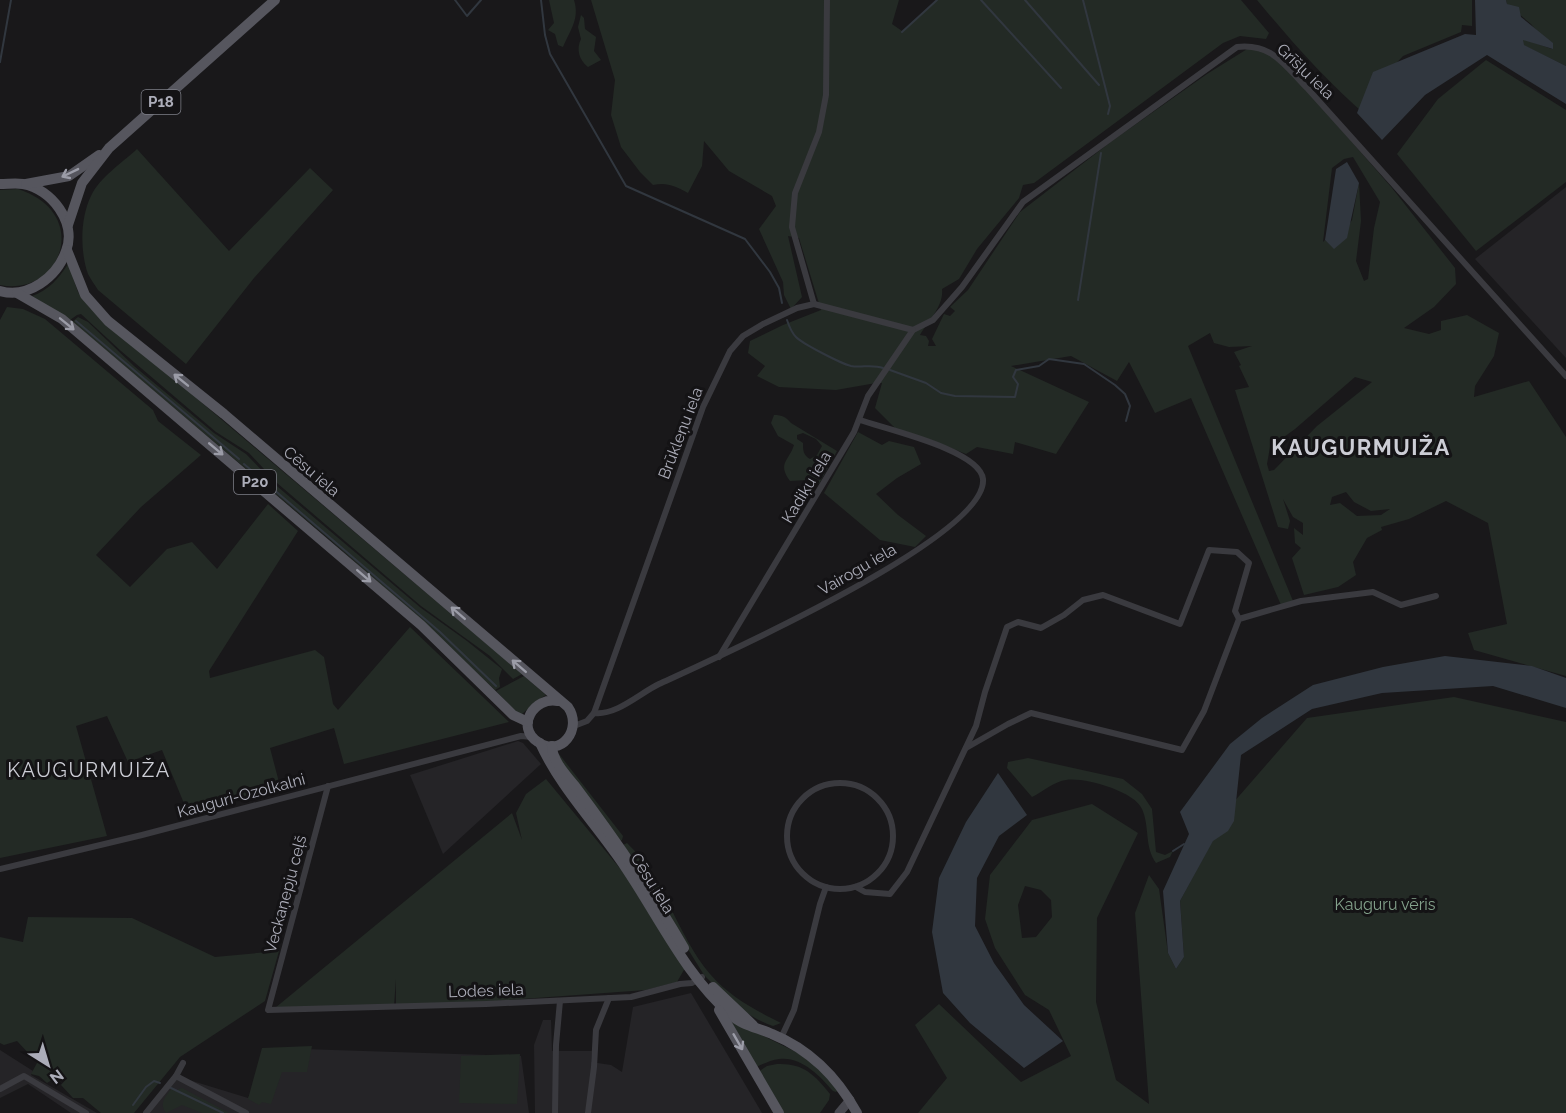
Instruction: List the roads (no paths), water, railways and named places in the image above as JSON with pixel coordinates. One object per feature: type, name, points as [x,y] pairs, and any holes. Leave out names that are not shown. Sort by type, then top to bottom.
[{"type":"main road","name":"P18","points":[[0,184],[25,184],[69,176],[109,148],[275,0]]},
{"type":"main road","name":"P18","points":[[67,250],[68,225],[82,183],[109,148]]},
{"type":"main road","points":[[25,184],[42,192],[55,203],[68,225]]},
{"type":"main road","points":[[0,291],[17,293],[33,288],[46,280],[59,265],[67,250]]},
{"type":"main road","name":"Cēsu iela","points":[[67,250],[85,295],[108,321],[224,414],[558,701],[568,707],[573,721]]},
{"type":"main road","name":"P20","points":[[17,293],[62,319],[86,339],[421,625],[532,732]]},
{"type":"main road","points":[[558,701],[548,700],[538,704],[531,712],[532,732],[552,746],[564,742],[569,737],[573,721]]},
{"type":"main road","name":"Cēsu iela","points":[[532,732],[551,768],[627,868],[668,937],[700,978],[753,1025]]},
{"type":"main road","name":"Cēsu iela","points":[[552,746],[552,752],[562,769],[644,881],[708,991],[732,1017],[803,1050],[827,1069],[857,1113]]},
{"type":"main road","points":[[708,991],[779,1113]]},
{"type":"main road","points":[[840,1113],[850,1100]]},
{"type":"street","points":[[827,0],[826,95],[819,132],[795,193],[792,227],[814,304],[913,330]]},
{"type":"street","name":"Grīšļu iela","points":[[913,330],[933,320],[962,287],[1023,202],[1221,57],[1237,47],[1254,45],[1274,54],[1308,89],[1566,376]]},
{"type":"street","name":"Brūkleņu iela","points":[[594,714],[703,407],[730,351],[743,336],[763,324],[797,308],[814,304]]},
{"type":"street","name":"Kadiķu iela","points":[[719,657],[860,420],[868,396],[913,330]]},
{"type":"street","name":"Vairogu iela","points":[[594,714],[602,714],[655,686],[811,612],[929,542],[964,511],[983,487],[981,471],[961,455],[940,445],[860,420]]},
{"type":"street","points":[[856,887],[865,892],[890,894],[907,872],[965,748],[976,726],[1007,627],[1018,622],[1041,628],[1064,615],[1083,600],[1103,595],[1180,624],[1209,550],[1237,552],[1249,563],[1235,611],[1239,619],[1204,711],[1182,750],[1031,713],[965,748]]},
{"type":"street","points":[[1239,619],[1301,601],[1363,593],[1373,592],[1401,605],[1436,596]]},
{"type":"street","points":[[573,721],[587,721],[594,714]]},
{"type":"street","points":[[488,745],[532,732]]},
{"type":"street","points":[[488,745],[532,732]]},
{"type":"street","name":"Kauguri-Ozolkalni","points":[[0,869],[77,852],[488,745]]},
{"type":"street","points":[[840,783],[857,786],[870,792],[885,808],[892,829],[892,844],[888,858],[869,880],[856,887],[845,889],[826,887],[808,879],[796,867],[789,852],[787,836],[790,819],[797,805],[809,793],[824,785],[840,783]]},
{"type":"street","name":"Veckaņepju ceļš","points":[[268,1010],[328,786]]},
{"type":"street","points":[[781,1038],[795,1006],[826,887]]},
{"type":"street","name":"Lodes iela","points":[[268,1010],[631,997],[692,983],[700,978]]},
{"type":"street","points":[[588,1113],[596,1030],[609,998]]},
{"type":"street","points":[[555,1113],[556,1045],[560,1001]]},
{"type":"street","points":[[146,1113],[176,1076],[183,1063]]},
{"type":"street","points":[[0,1089],[24,1076],[86,1113]]},
{"type":"street","points":[[176,1076],[246,1113]]},
{"type":"waterway","points":[[0,62],[11,0]]},
{"type":"waterway","points":[[455,0],[467,16],[481,0]]},
{"type":"waterway","points":[[541,0],[545,35],[550,54],[626,186],[745,239],[770,272],[779,288],[782,303]]},
{"type":"waterway","points":[[902,32],[937,0]]},
{"type":"waterway","points":[[981,0],[1061,88]]},
{"type":"waterway","points":[[1025,0],[1099,85]]},
{"type":"waterway","points":[[1083,0],[1110,106],[1108,114]]},
{"type":"waterway","points":[[1078,300],[1101,153]]},
{"type":"waterway","points":[[787,320],[796,337],[831,357],[851,366],[883,368]]},
{"type":"waterway","points":[[76,321],[239,459]]},
{"type":"waterway","points":[[890,370],[926,383],[941,393],[955,396],[1015,397],[1018,384],[1013,377],[1016,370],[1039,366],[1049,359],[1084,364],[1125,394],[1130,406],[1126,421]]},
{"type":"waterway","points":[[244,464],[440,632],[496,686]]},
{"type":"waterway","points":[[1173,851],[1184,844]]},
{"type":"waterway","points":[[133,1105],[146,1087],[154,1081],[160,1083]]},
{"type":"waterway","points":[[169,1087],[223,1113]]},
{"type":"district","name":"KAUGURMUIŽA","points":[[1361,447]]},
{"type":"district","name":"KAUGURMUIŽA","points":[[89,770]]},
{"type":"park label","name":"Kauguru vēris","points":[[1385,904]]}]
